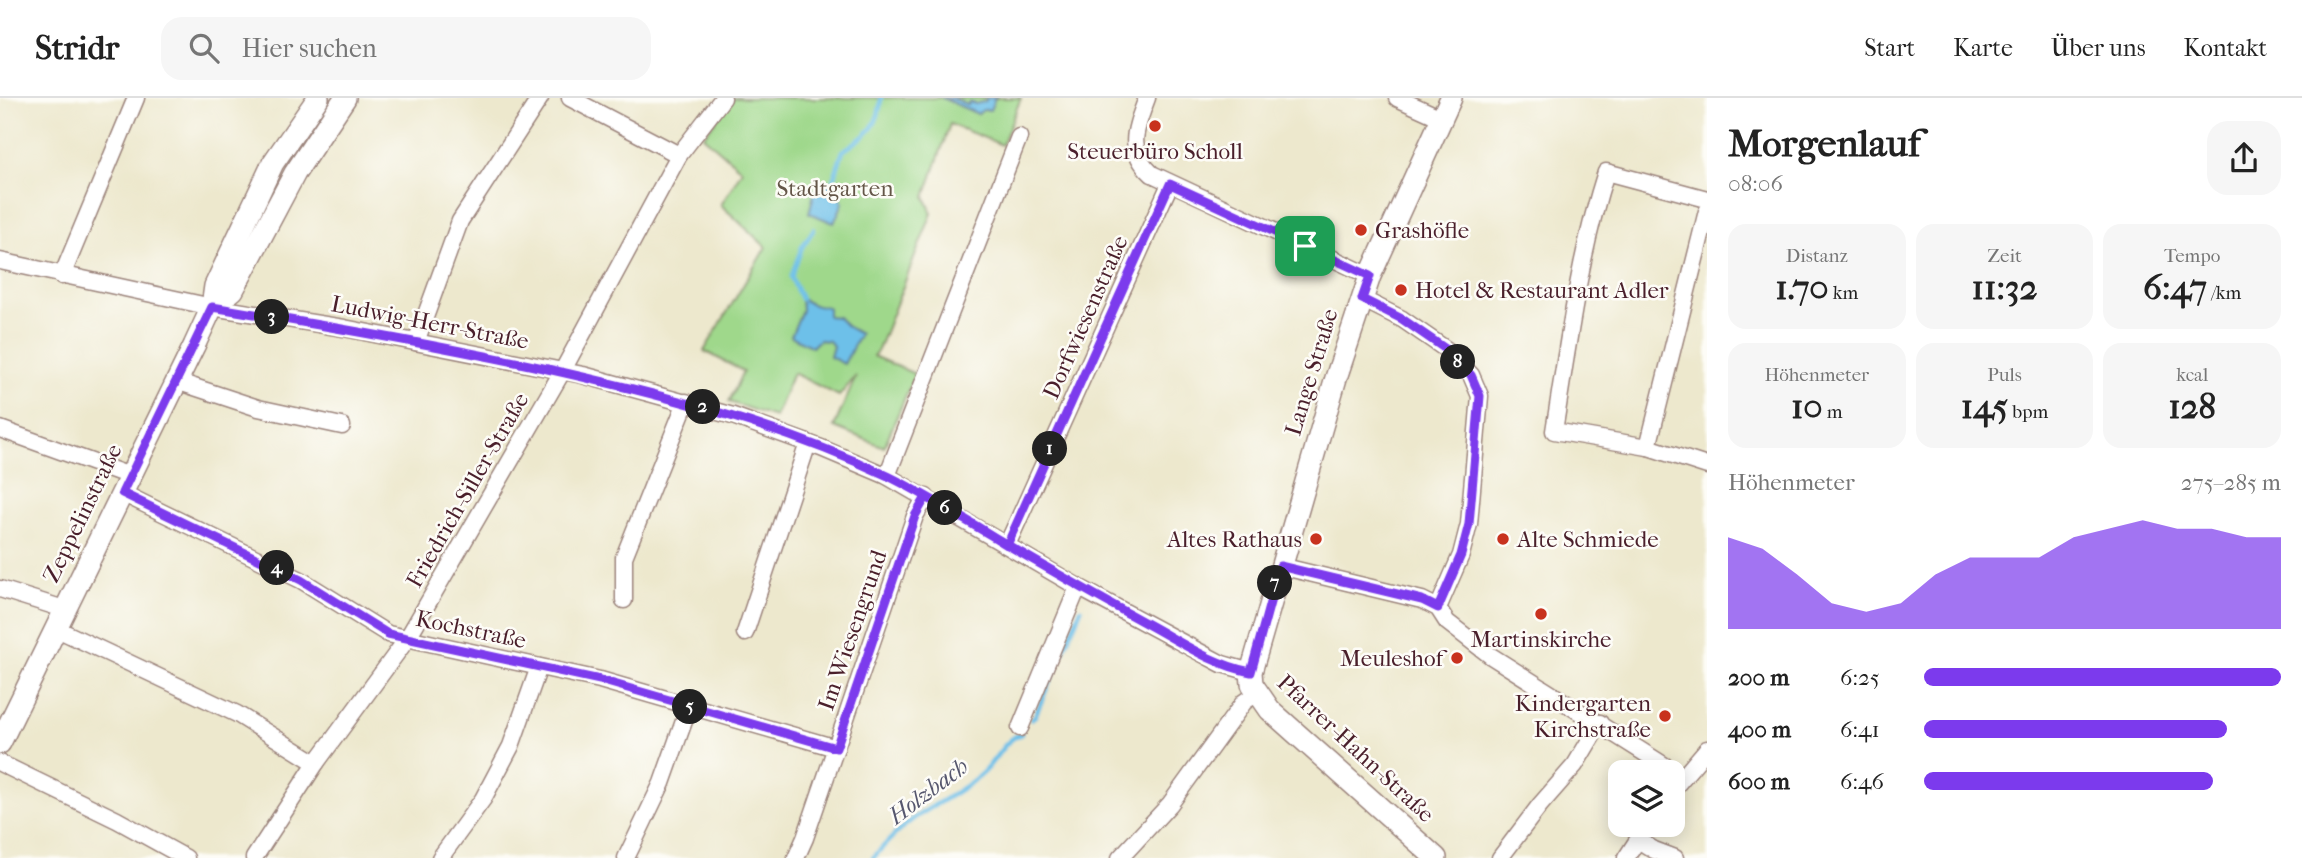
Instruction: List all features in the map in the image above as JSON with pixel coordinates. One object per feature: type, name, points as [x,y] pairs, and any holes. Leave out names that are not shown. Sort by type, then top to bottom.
[{"type":"street","points":[[62,276],[136,98]]},
{"type":"street","name":"Zeppelinstraße","points":[[2,735],[212,307],[215,286],[273,163],[318,98]]},
{"type":"street","name":"Zeppelinstraße","points":[[212,307],[233,290],[295,173],[345,98]]},
{"type":"street","points":[[416,342],[460,221],[540,98]]},
{"type":"street","points":[[570,98],[678,155]]},
{"type":"street","name":"Friedrich-Siller-Straße","points":[[254,858],[316,763],[407,639],[562,372],[678,155],[723,98]]},
{"type":"street","points":[[1147,98],[1134,141],[1142,165],[1152,174],[1370,276]]},
{"type":"street","points":[[1396,98],[1441,118]]},
{"type":"street","name":"Lange Straße","points":[[1251,672],[1335,380],[1370,276],[1451,98]]},
{"type":"street","points":[[887,476],[1019,137]]},
{"type":"street","points":[[1707,199],[1606,173],[1581,268],[1554,431],[1648,447],[1707,466]]},
{"type":"street","name":"Dorfwiesenstraße","points":[[1007,545],[1170,184]]},
{"type":"street","points":[[1648,447],[1707,211]]},
{"type":"street","name":"Ludwig-Herr-Straße","points":[[0,261],[212,307],[344,328],[583,375],[686,402],[808,443],[887,476],[1078,587],[1222,664],[1251,672]]},
{"type":"street","points":[[1362,299],[1402,319],[1447,350],[1471,375],[1480,396],[1469,524],[1461,555],[1438,608]]},
{"type":"street","points":[[176,381],[258,408],[342,426]]},
{"type":"street","points":[[624,600],[624,557],[686,402]]},
{"type":"street","name":"Kochstraße","points":[[0,429],[126,485],[301,580],[388,634],[600,680],[836,748]]},
{"type":"street","points":[[745,633],[808,443]]},
{"type":"street","name":"Im Wiesengrund","points":[[796,858],[915,516],[926,497]]},
{"type":"street","points":[[1280,566],[1422,600],[1438,608],[1447,622],[1491,656],[1600,723],[1647,760]]},
{"type":"street","points":[[1020,728],[1078,587]]},
{"type":"street","points":[[0,589],[237,714],[316,763]]},
{"type":"street","points":[[440,858],[483,799],[512,746],[539,667]]},
{"type":"street","name":"Pfarrer-Hahn-Straße","points":[[1251,672],[1252,684],[1270,710],[1436,858]]},
{"type":"street","points":[[1120,858],[1170,804],[1244,702],[1257,693]]},
{"type":"street","points":[[626,858],[662,783],[688,707]]},
{"type":"street","points":[[1500,858],[1540,805],[1575,765],[1600,723]]},
{"type":"street","points":[[1685,774],[1707,749]]},
{"type":"street","points":[[0,763],[117,820],[186,858]]},
{"type":"street","points":[[1626,858],[1640,837]]},
{"type":"street","points":[[1638,840],[1675,858]]},
{"type":"green space","name":"Stadtgarten","points":[[734,98],[1021,98],[1002,145],[950,124],[925,197],[932,213],[878,350],[873,356],[915,374],[884,447],[834,427],[856,376],[839,396],[793,373],[775,417],[729,402],[743,371],[704,351],[766,247],[721,205],[742,170],[703,136]]},
{"type":"water","points":[[942,98],[952,98],[968,105],[969,102],[976,104],[987,98],[995,98],[990,110],[983,110],[978,114]]},
{"type":"water","points":[[829,184],[834,186],[843,203],[834,223],[809,213],[815,190]]},
{"type":"water","points":[[801,299],[828,307],[828,316],[838,317],[846,326],[860,334],[844,364],[830,357],[833,346],[829,341],[819,340],[812,347],[791,336],[802,310]]},
{"type":"waterway","points":[[832,184],[843,151],[865,135],[874,124],[881,98]]},
{"type":"waterway","points":[[801,299],[791,277],[802,247],[814,229]]},
{"type":"waterway","name":"Holzbach","points":[[1031,719],[1035,716],[1081,609]]},
{"type":"waterway","name":"Holzbach","points":[[873,858],[910,821],[980,775],[1004,746],[1021,734]]},
{"type":"place","name":"Steuerbüro Scholl","points":[[1155,126]]},
{"type":"place","name":"Grashöfle","points":[[1361,230]]},
{"type":"place","name":"Hotel & Restaurant Adler","points":[[1401,290]]},
{"type":"place","name":"Altes Rathaus","points":[[1316,539]]},
{"type":"place","name":"Alte Schmiede","points":[[1503,539]]},
{"type":"place","name":"Martinskirche","points":[[1541,614]]},
{"type":"place","name":"Meuleshof","points":[[1457,658]]},
{"type":"place","name":"Kindergarten Kirchstraße","points":[[1665,716]]},
{"type":"route","points":[[1305,246],[1170,184],[1007,545],[926,497],[887,476],[821,448],[733,416],[583,375],[344,328],[212,307],[122,493],[301,580],[388,634],[600,680],[836,748],[915,516],[926,497],[1007,545],[1078,587],[1222,664],[1251,672],[1280,566],[1422,600],[1438,608],[1461,555],[1473,493],[1480,396],[1471,375],[1447,350],[1402,319],[1362,299],[1370,276],[1305,246]]}]
